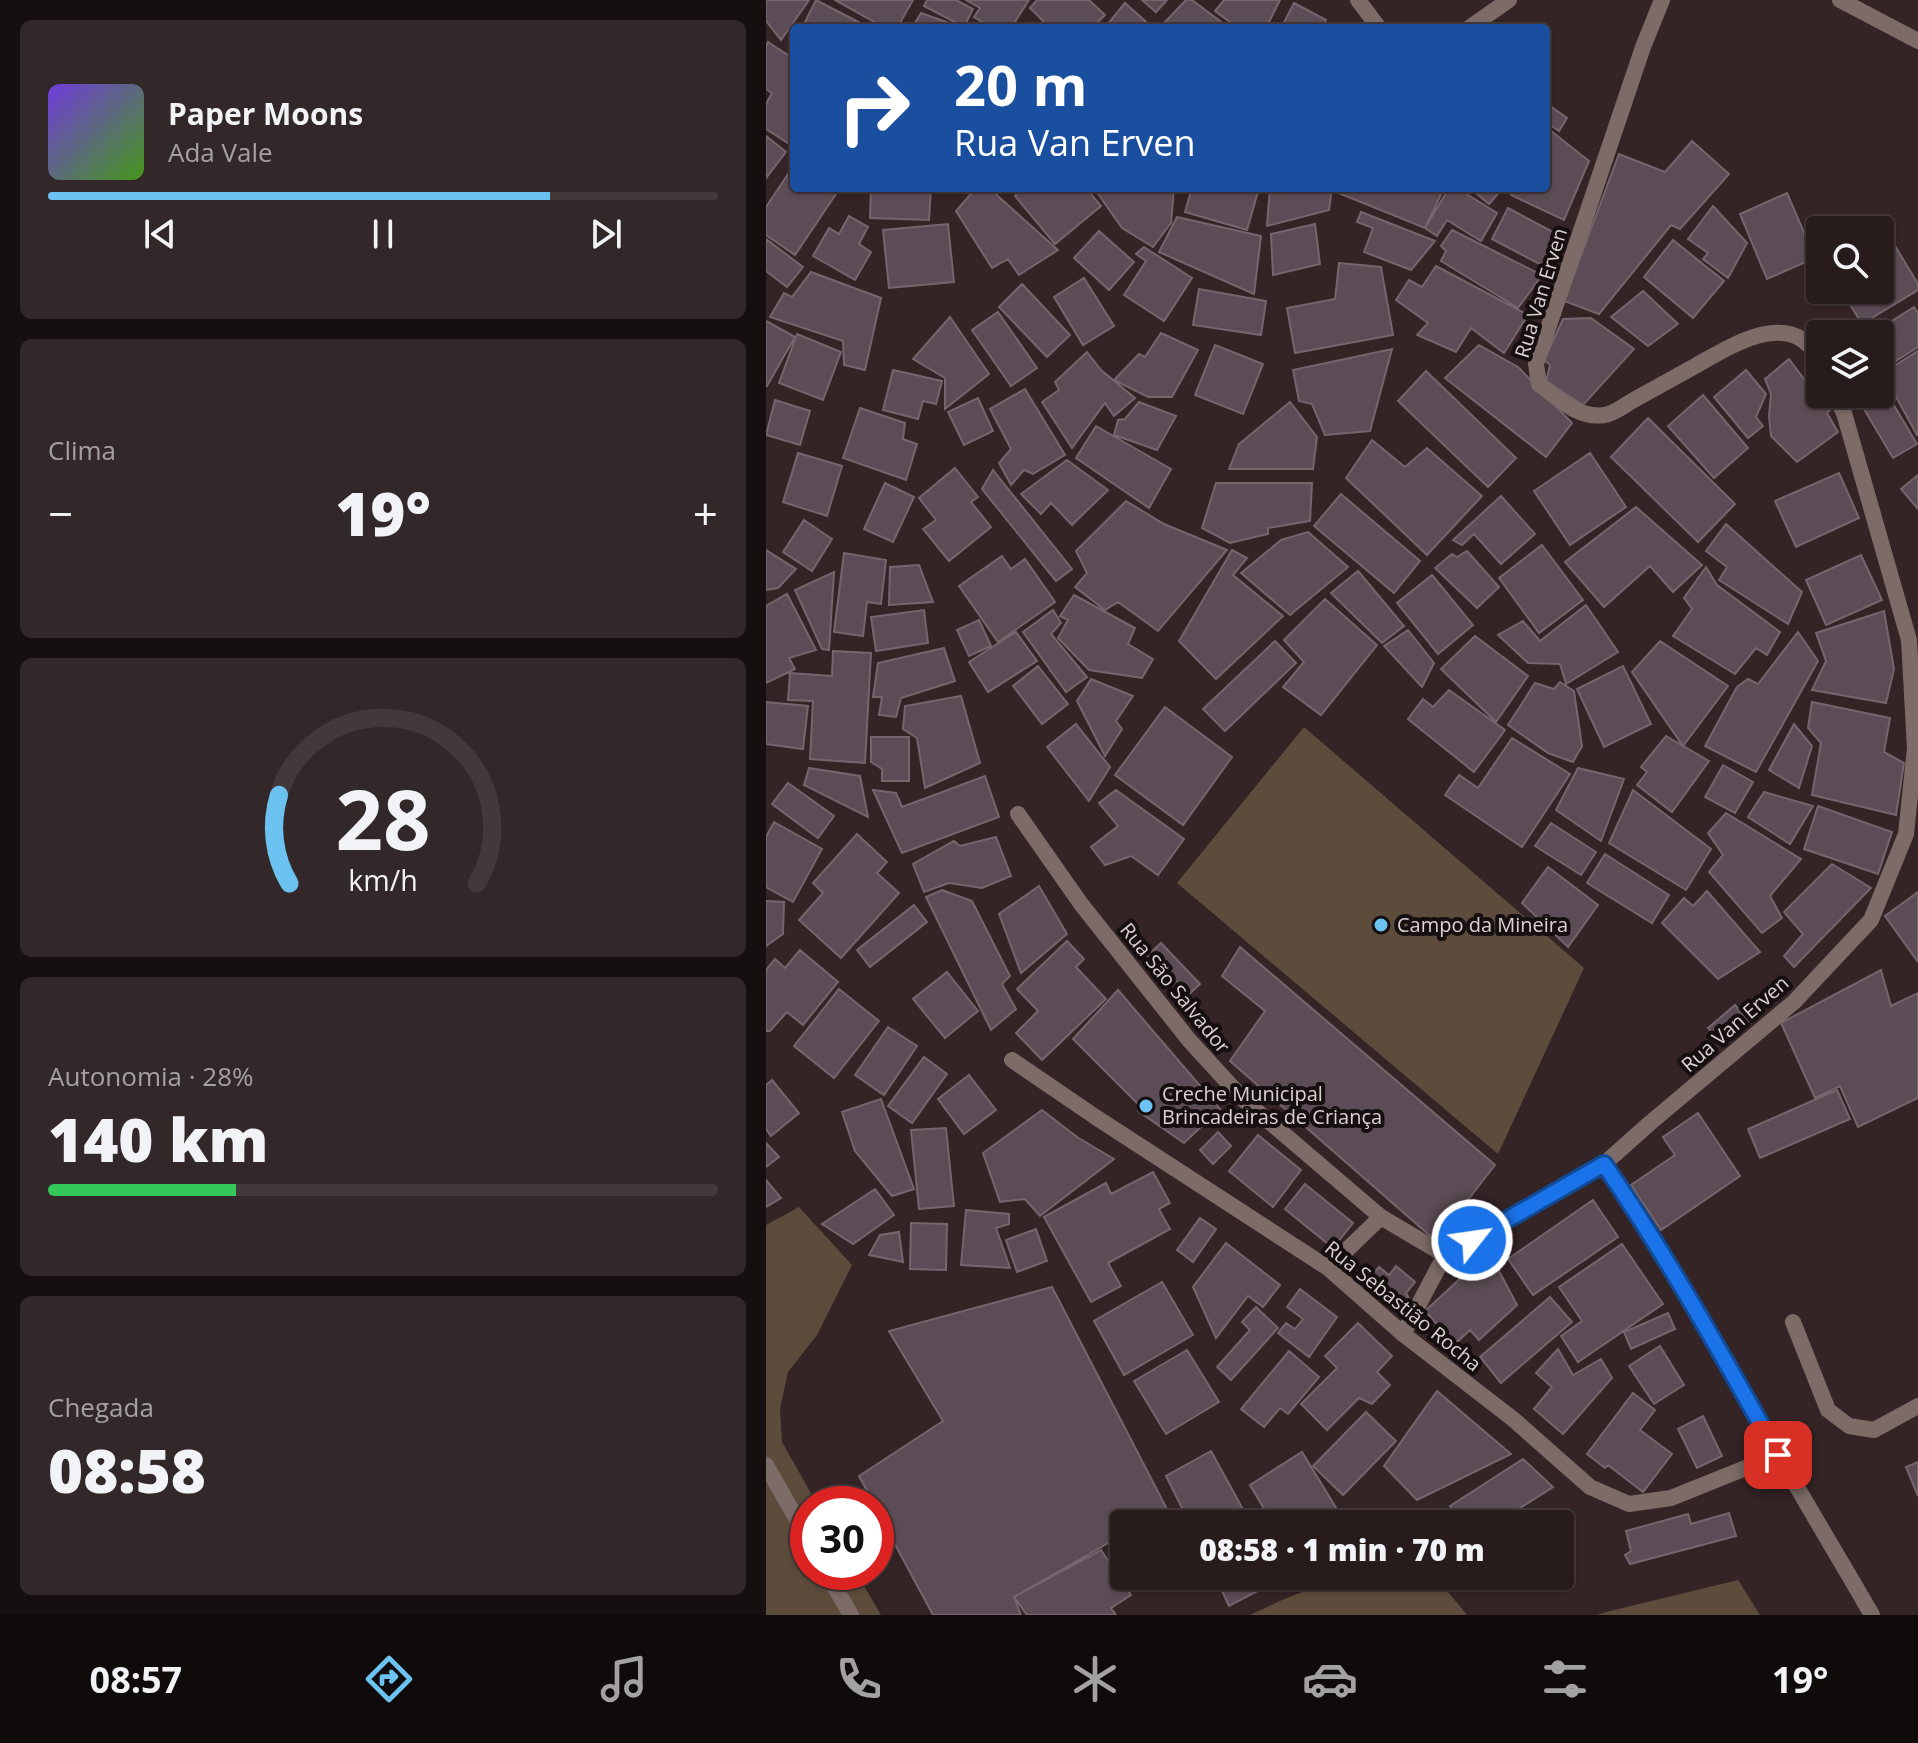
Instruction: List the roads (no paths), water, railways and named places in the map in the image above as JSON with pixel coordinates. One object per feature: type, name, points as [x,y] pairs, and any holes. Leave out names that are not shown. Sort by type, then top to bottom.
[{"type":"street","points":[[1358,0],[1376,24]]},
{"type":"street","points":[[1475,24],[1509,0]]},
{"type":"street","name":"Rua Van Erven","points":[[1662,0],[1643,47],[1536,364],[1539,384],[1579,413],[1606,415],[1737,342],[1762,334],[1784,333],[1806,342]]},
{"type":"street","points":[[1840,0],[1918,41]]},
{"type":"street","name":"Rua Van Erven","points":[[1445,1255],[1604,1164],[1794,1002],[1871,920],[1906,834],[1915,748],[1909,640],[1842,408]]},
{"type":"street","name":"Rua São Salvador","points":[[1018,814],[1081,904],[1189,1040],[1244,1100],[1381,1217],[1445,1255]]},
{"type":"street","name":"Rua Sebastião Rocha","points":[[1012,1060],[1328,1268],[1403,1334],[1513,1419],[1590,1487],[1629,1504],[1671,1498],[1778,1455]]},
{"type":"street","points":[[1604,1164],[1643,1221],[1872,1615]]},
{"type":"street","points":[[1328,1268],[1381,1217]]},
{"type":"street","points":[[1403,1334],[1445,1255]]},
{"type":"street","points":[[1793,1322],[1828,1410],[1849,1426],[1874,1430],[1918,1406]]},
{"type":"street","points":[[766,1465],[790,1507]]},
{"type":"street","points":[[836,1590],[851,1615]]},
{"type":"place","name":"Campo da Mineira","points":[[1381,925]]},
{"type":"place","name":"Creche Municipal Brincadeiras de Criança","points":[[1146,1106]]}]
